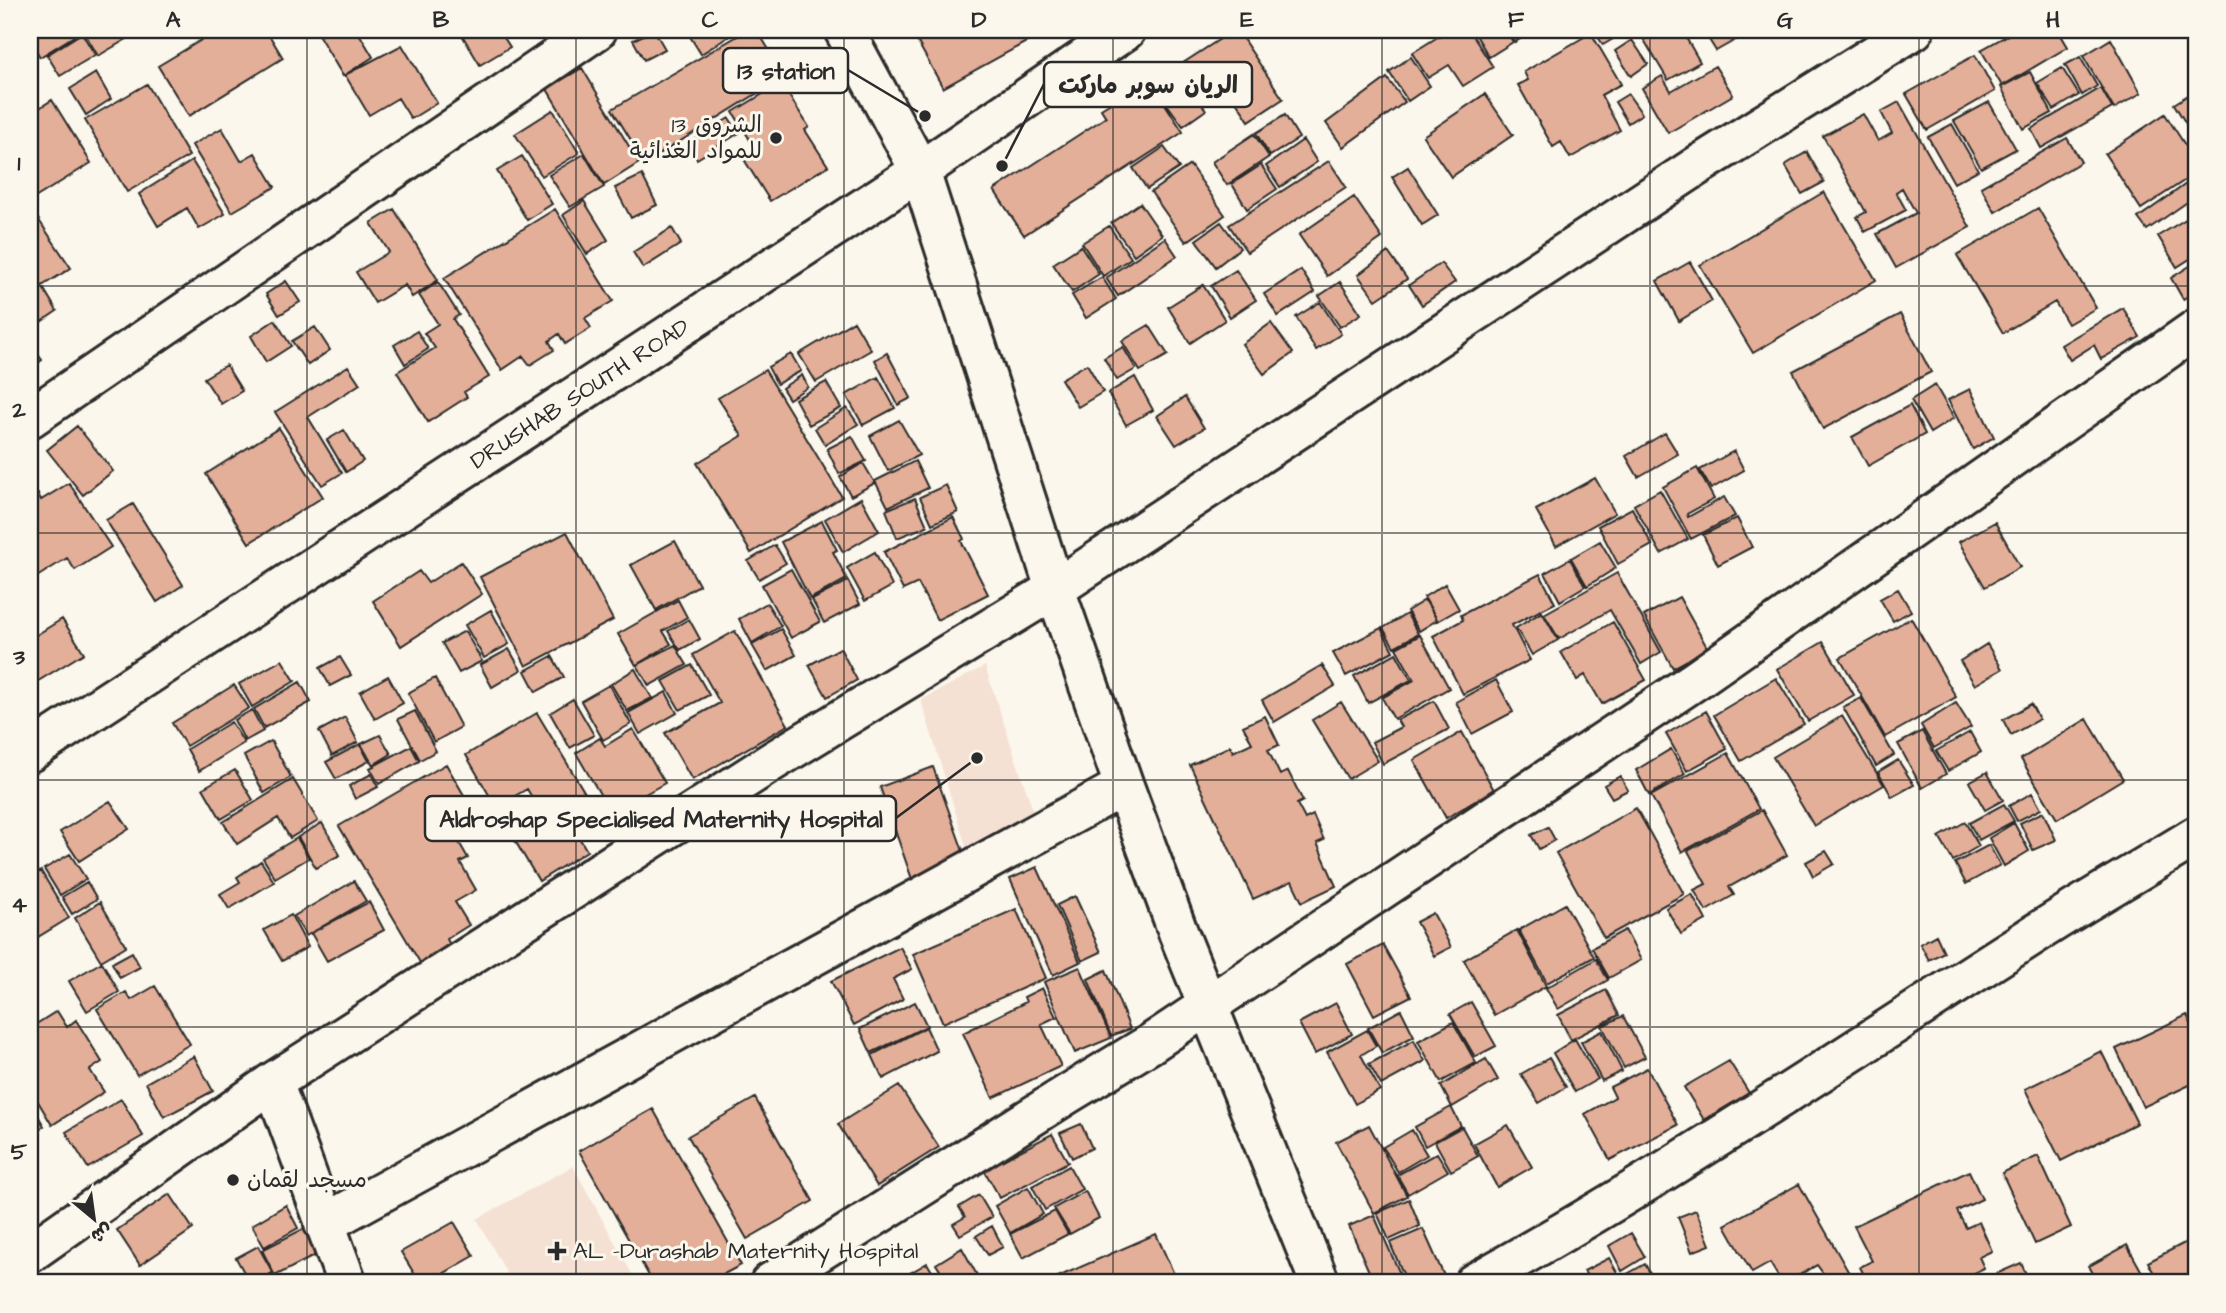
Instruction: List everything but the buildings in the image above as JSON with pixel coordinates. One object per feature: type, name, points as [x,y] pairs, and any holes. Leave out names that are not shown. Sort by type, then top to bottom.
[{"type":"street","points":[[30,418],[597,30]]},
{"type":"street","points":[[844,30],[920,171],[1055,589],[1124,786],[1207,1005],[1320,1283]]},
{"type":"street","name":"DRUSHAB SOUTH ROAD","points":[[30,752],[920,171],[1126,30]]},
{"type":"street","points":[[30,1253],[273,1082],[762,769],[1055,589],[1697,166],[1914,30]]},
{"type":"street","points":[[770,1283],[1066,1094],[1150,1044],[1696,680],[2196,329]]},
{"type":"street","points":[[324,1224],[1124,786]]},
{"type":"street","points":[[1474,1283],[1545,1244],[1795,1090],[2025,940],[2196,836]]},
{"type":"street","points":[[273,1082],[347,1283]]},
{"type":"shaded area","points":[[985,666],[1035,817],[969,856],[921,700]]},
{"type":"shaded area","name":"AL -Durashab Maternity Hospital","points":[[573,1166],[637,1283],[512,1283],[477,1219]]},
{"type":"place","name":"13 station","points":[[925,116]]},
{"type":"place","name":"الشروق 13 للمواد الغذائية","points":[[776,138]]},
{"type":"place","name":"الريان سوبر ماركت","points":[[1002,166]]},
{"type":"place","name":"Aldroshap Specialised Maternity Hospital","points":[[977,758]]},
{"type":"place","name":"مسجد لقمان","points":[[233,1180]]},
{"type":"place","name":"AL -Durashab Maternity Hospital","points":[[557,1251]]}]
